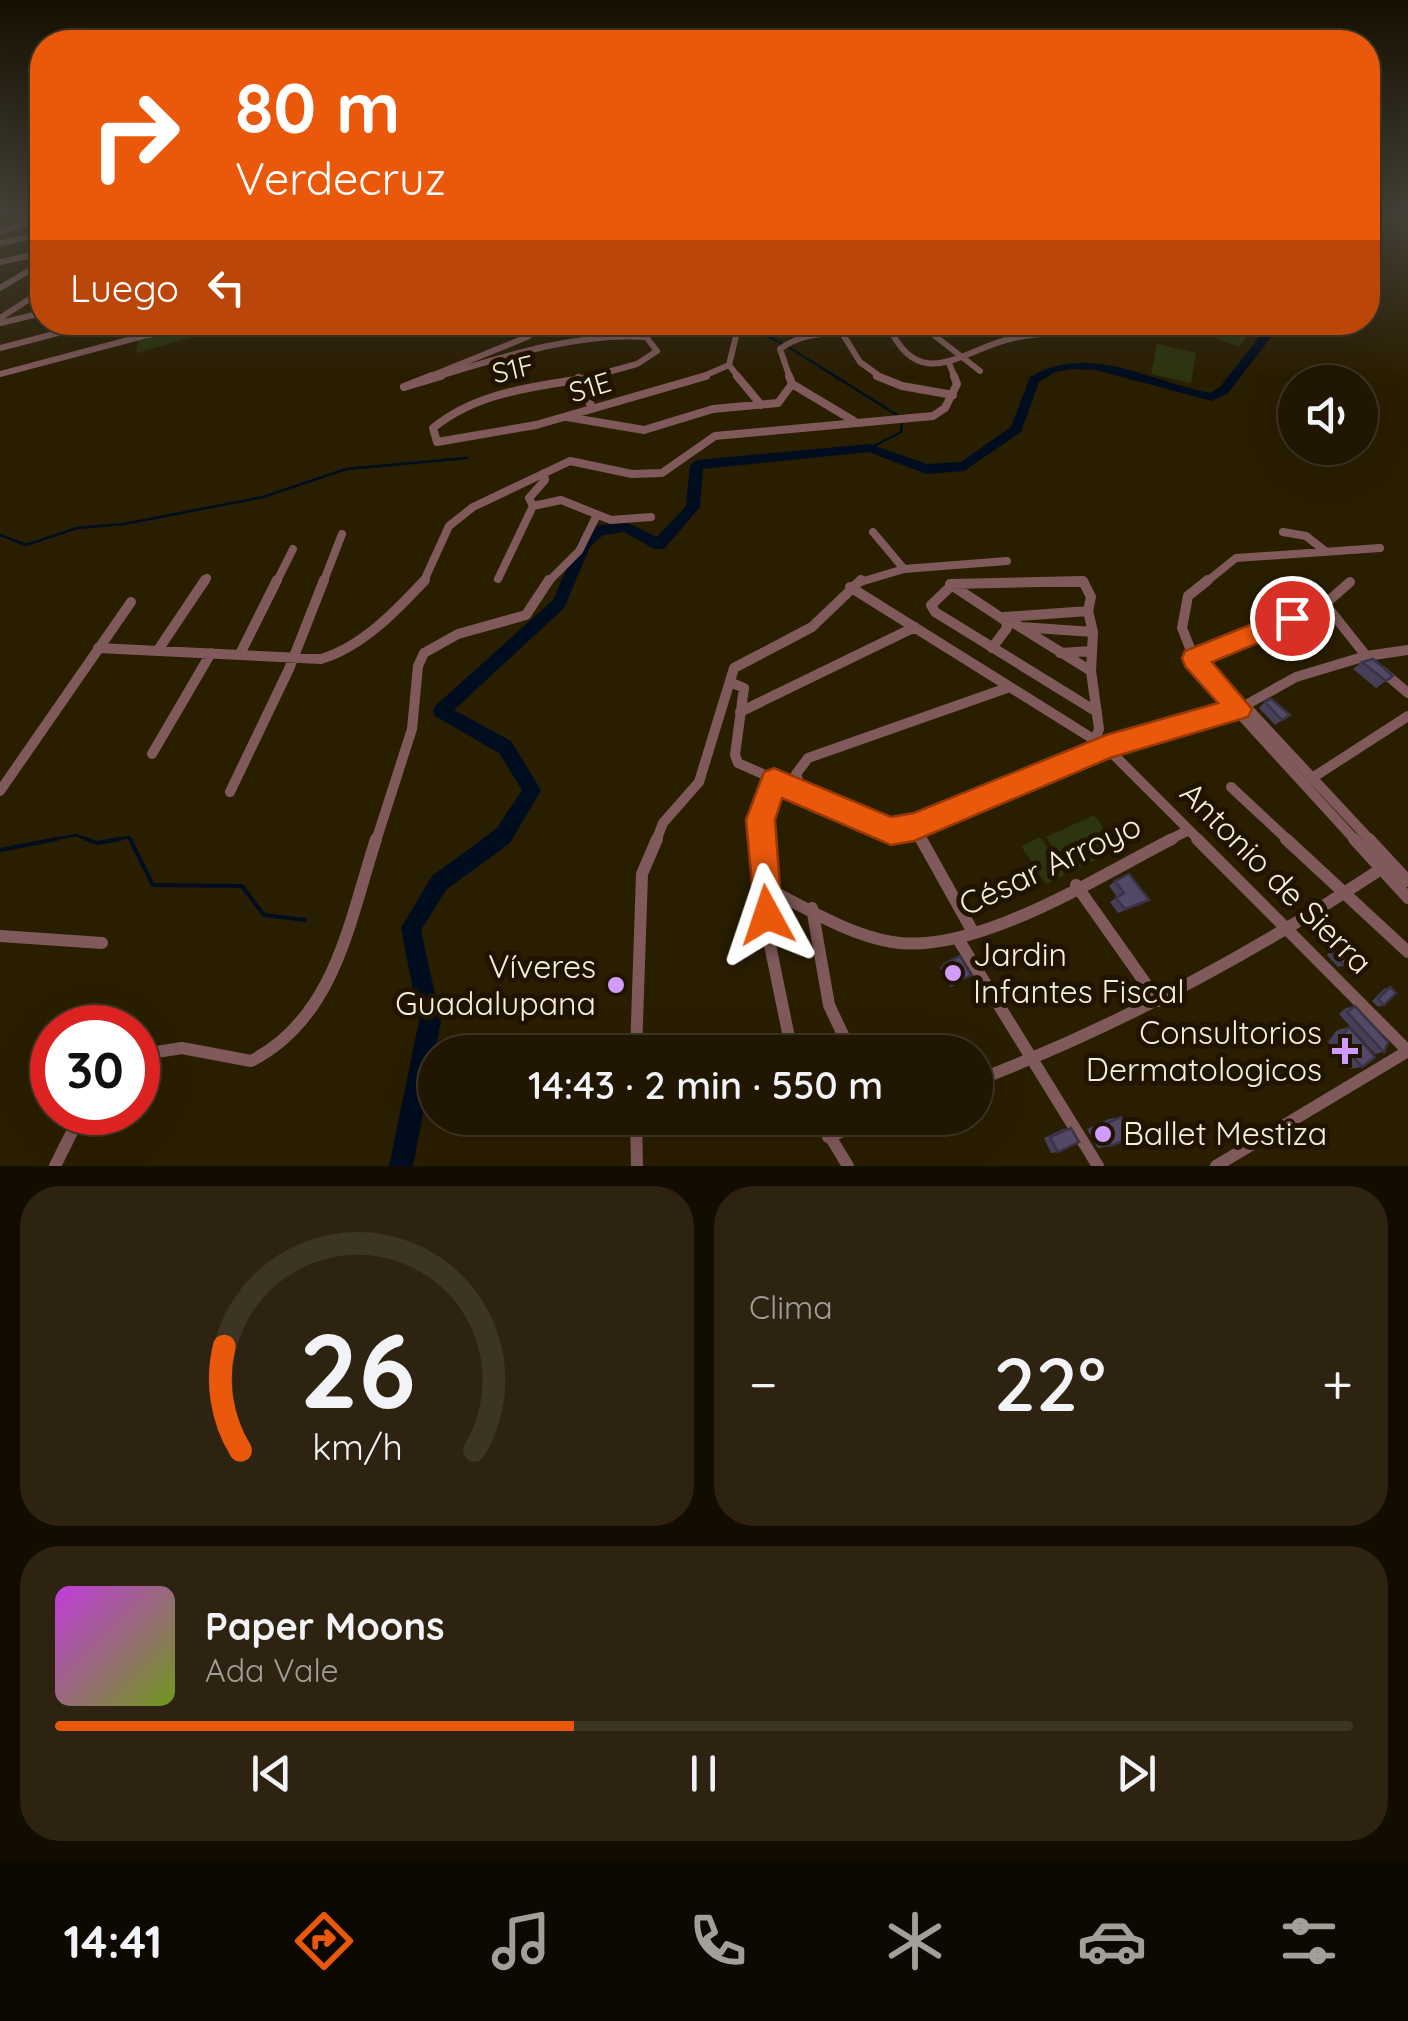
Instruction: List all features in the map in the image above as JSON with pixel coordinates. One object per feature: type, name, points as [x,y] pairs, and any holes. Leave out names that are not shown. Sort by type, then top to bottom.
[{"type":"street","points":[[0,288],[19,269]]},
{"type":"street","points":[[0,288],[30,271]]},
{"type":"street","points":[[0,320],[30,299]]},
{"type":"street","points":[[0,320],[30,315]]},
{"type":"street","points":[[0,348],[50,335]]},
{"type":"street","points":[[0,374],[150,335]]},
{"type":"street","name":"S1F","points":[[528,335],[404,387],[468,366],[618,335]]},
{"type":"street","name":"S1F","points":[[460,442],[437,442],[433,428],[490,396],[647,360],[658,351],[654,343],[636,335]]},
{"type":"street","points":[[820,335],[784,345],[792,384],[856,422]]},
{"type":"street","points":[[843,335],[852,356],[874,375],[904,390],[953,395]]},
{"type":"street","points":[[894,335],[894,344],[910,357],[948,363],[1013,338],[1055,335]]},
{"type":"street","points":[[936,335],[980,371]]},
{"type":"street","points":[[736,336],[729,365],[762,404]]},
{"type":"street","points":[[98,648],[321,659],[348,647],[392,614],[430,576],[449,526],[460,514],[544,473],[576,461],[632,474],[662,472],[714,436],[934,416],[953,395],[957,384],[948,363]]},
{"type":"street","name":"S1E","points":[[460,442],[707,380],[729,365]]},
{"type":"street","points":[[578,378],[592,408]]},
{"type":"street","points":[[567,417],[644,430],[712,410],[778,403],[792,384]]},
{"type":"street","points":[[533,506],[529,498],[545,480],[544,473]]},
{"type":"street","points":[[533,506],[561,500],[618,521],[651,517]]},
{"type":"street","points":[[498,579],[533,506]]},
{"type":"street","points":[[160,1052],[182,1048],[251,1061],[299,1032],[317,1007],[333,972],[412,729],[418,666],[424,654],[458,634],[526,615],[553,574],[580,551],[597,515]]},
{"type":"street","points":[[874,532],[904,569]]},
{"type":"street","points":[[1284,532],[1306,536],[1324,551]]},
{"type":"street","points":[[230,792],[294,658],[342,534]]},
{"type":"street","points":[[1380,548],[1236,558],[1188,596],[1181,620],[1194,658],[1408,881]]},
{"type":"street","points":[[240,654],[293,549]]},
{"type":"street","points":[[637,1035],[642,874],[663,823],[699,782],[737,665],[812,627],[850,587],[866,577],[904,569],[1008,561]]},
{"type":"street","points":[[158,650],[207,578]]},
{"type":"street","points":[[1095,740],[1099,729],[1097,712],[1091,671],[1091,597],[1083,581],[956,580],[932,608],[1097,712]]},
{"type":"street","points":[[1194,658],[1325,604],[1350,582]]},
{"type":"street","points":[[951,586],[1091,671]]},
{"type":"street","name":"Antonio de Sierra","points":[[850,587],[1106,747],[1408,1050]]},
{"type":"street","points":[[0,790],[131,602]]},
{"type":"street","points":[[1325,604],[1366,656],[1408,693]]},
{"type":"street","points":[[1088,611],[1014,613],[1004,617],[1010,624],[1093,632]]},
{"type":"street","points":[[992,648],[1010,624]]},
{"type":"street","points":[[740,712],[915,628]]},
{"type":"street","points":[[732,683],[744,688],[735,756],[738,763],[891,831],[914,827],[1106,747],[1242,707],[1296,677],[1366,656],[1408,650]]},
{"type":"street","points":[[1060,653],[1092,651]]},
{"type":"street","points":[[152,754],[211,652]]},
{"type":"street","points":[[802,792],[796,774],[808,758],[1007,688]]},
{"type":"street","points":[[1310,780],[1408,716]]},
{"type":"street","points":[[1310,780],[1408,898]]},
{"type":"street","points":[[774,781],[760,820],[773,972],[788,1035]]},
{"type":"street","points":[[1231,787],[1408,952]]},
{"type":"street","points":[[914,827],[974,932]]},
{"type":"street","name":"César Arroyo","points":[[764,887],[856,931],[900,944],[958,939],[1189,830]]},
{"type":"street","points":[[993,1075],[1032,1061],[1158,1002],[1289,931],[1381,869]]},
{"type":"street","points":[[1076,885],[1158,1002]]},
{"type":"street","points":[[812,908],[830,1005],[843,1035]]},
{"type":"street","points":[[0,936],[102,943]]},
{"type":"street","points":[[958,939],[1098,1166]]},
{"type":"street","points":[[1216,1166],[1408,1050]]},
{"type":"street","points":[[55,1166],[70,1135]]},
{"type":"street","points":[[636,1135],[636,1166]]},
{"type":"street","points":[[833,1135],[828,1137],[848,1166]]},
{"type":"green space","points":[[158,335],[200,335],[136,353],[138,340]]},
{"type":"green space","points":[[1207,335],[1248,335],[1239,347]]},
{"type":"green space","points":[[1157,344],[1196,353],[1191,383],[1151,374]]},
{"type":"green space","points":[[1094,815],[1119,849],[1070,872],[1046,837]]},
{"type":"green space","points":[[1040,837],[1065,875],[1046,884],[1021,846]]},
{"type":"building","points":[[1373,659],[1393,676],[1386,681],[1362,662]]},
{"type":"building","points":[[1271,699],[1290,715],[1282,720],[1265,702]]},
{"type":"building","points":[[1129,874],[1149,900],[1125,909],[1116,898],[1124,893],[1115,881]]},
{"type":"building","points":[[1337,948],[1349,960],[1344,965],[1332,953]]},
{"type":"building","name":"Jardin Infantes Fiscal","points":[[960,956],[971,975],[955,983],[944,964]]},
{"type":"building","points":[[1390,987],[1396,993],[1384,1005],[1378,999]]},
{"type":"building","points":[[1355,1006],[1388,1042],[1384,1052],[1347,1012]]},
{"type":"building","points":[[1349,1027],[1375,1057],[1362,1067],[1339,1040]]},
{"type":"building","points":[[1121,1117],[1132,1137],[1111,1146],[1099,1127]]},
{"type":"building","points":[[1071,1128],[1079,1142],[1058,1152],[1050,1137]]},
{"type":"waterway","points":[[765,335],[783,344]]},
{"type":"waterway","points":[[401,1166],[430,1021],[411,928],[439,883],[503,836],[532,790],[505,747],[441,711],[559,604],[584,544],[599,530],[626,527],[659,545],[693,507],[697,465],[870,448],[926,469],[964,466],[1017,429],[1034,380],[1052,369],[1073,365],[1096,367],[1212,397],[1224,390],[1266,335]]},
{"type":"waterway","points":[[790,348],[897,415]]},
{"type":"waterway","points":[[870,448],[901,432],[902,422]]},
{"type":"waterway","points":[[0,535],[26,545],[77,528],[124,524],[263,497],[346,469],[467,458]]},
{"type":"waterway","points":[[45,841],[76,835],[92,841]]},
{"type":"waterway","points":[[107,841],[129,837],[153,885],[242,886],[264,915],[305,920]]},
{"type":"waterway","points":[[0,850],[57,839]]},
{"type":"waterway","points":[[86,839],[97,843],[120,839]]},
{"type":"place","name":"Jardin Infantes Fiscal","points":[[953,973]]},
{"type":"place","name":"Víveres Guadalupana","points":[[616,985]]},
{"type":"place","name":"Consultorios Dermatologicos","points":[[1345,1051]]},
{"type":"place","name":"Ballet Mestiza","points":[[1103,1134]]},
{"type":"route","points":[[767,915],[760,820],[774,781],[891,831],[914,827],[1106,747],[1239,709],[1198,668],[1194,658],[1292,618]]}]
